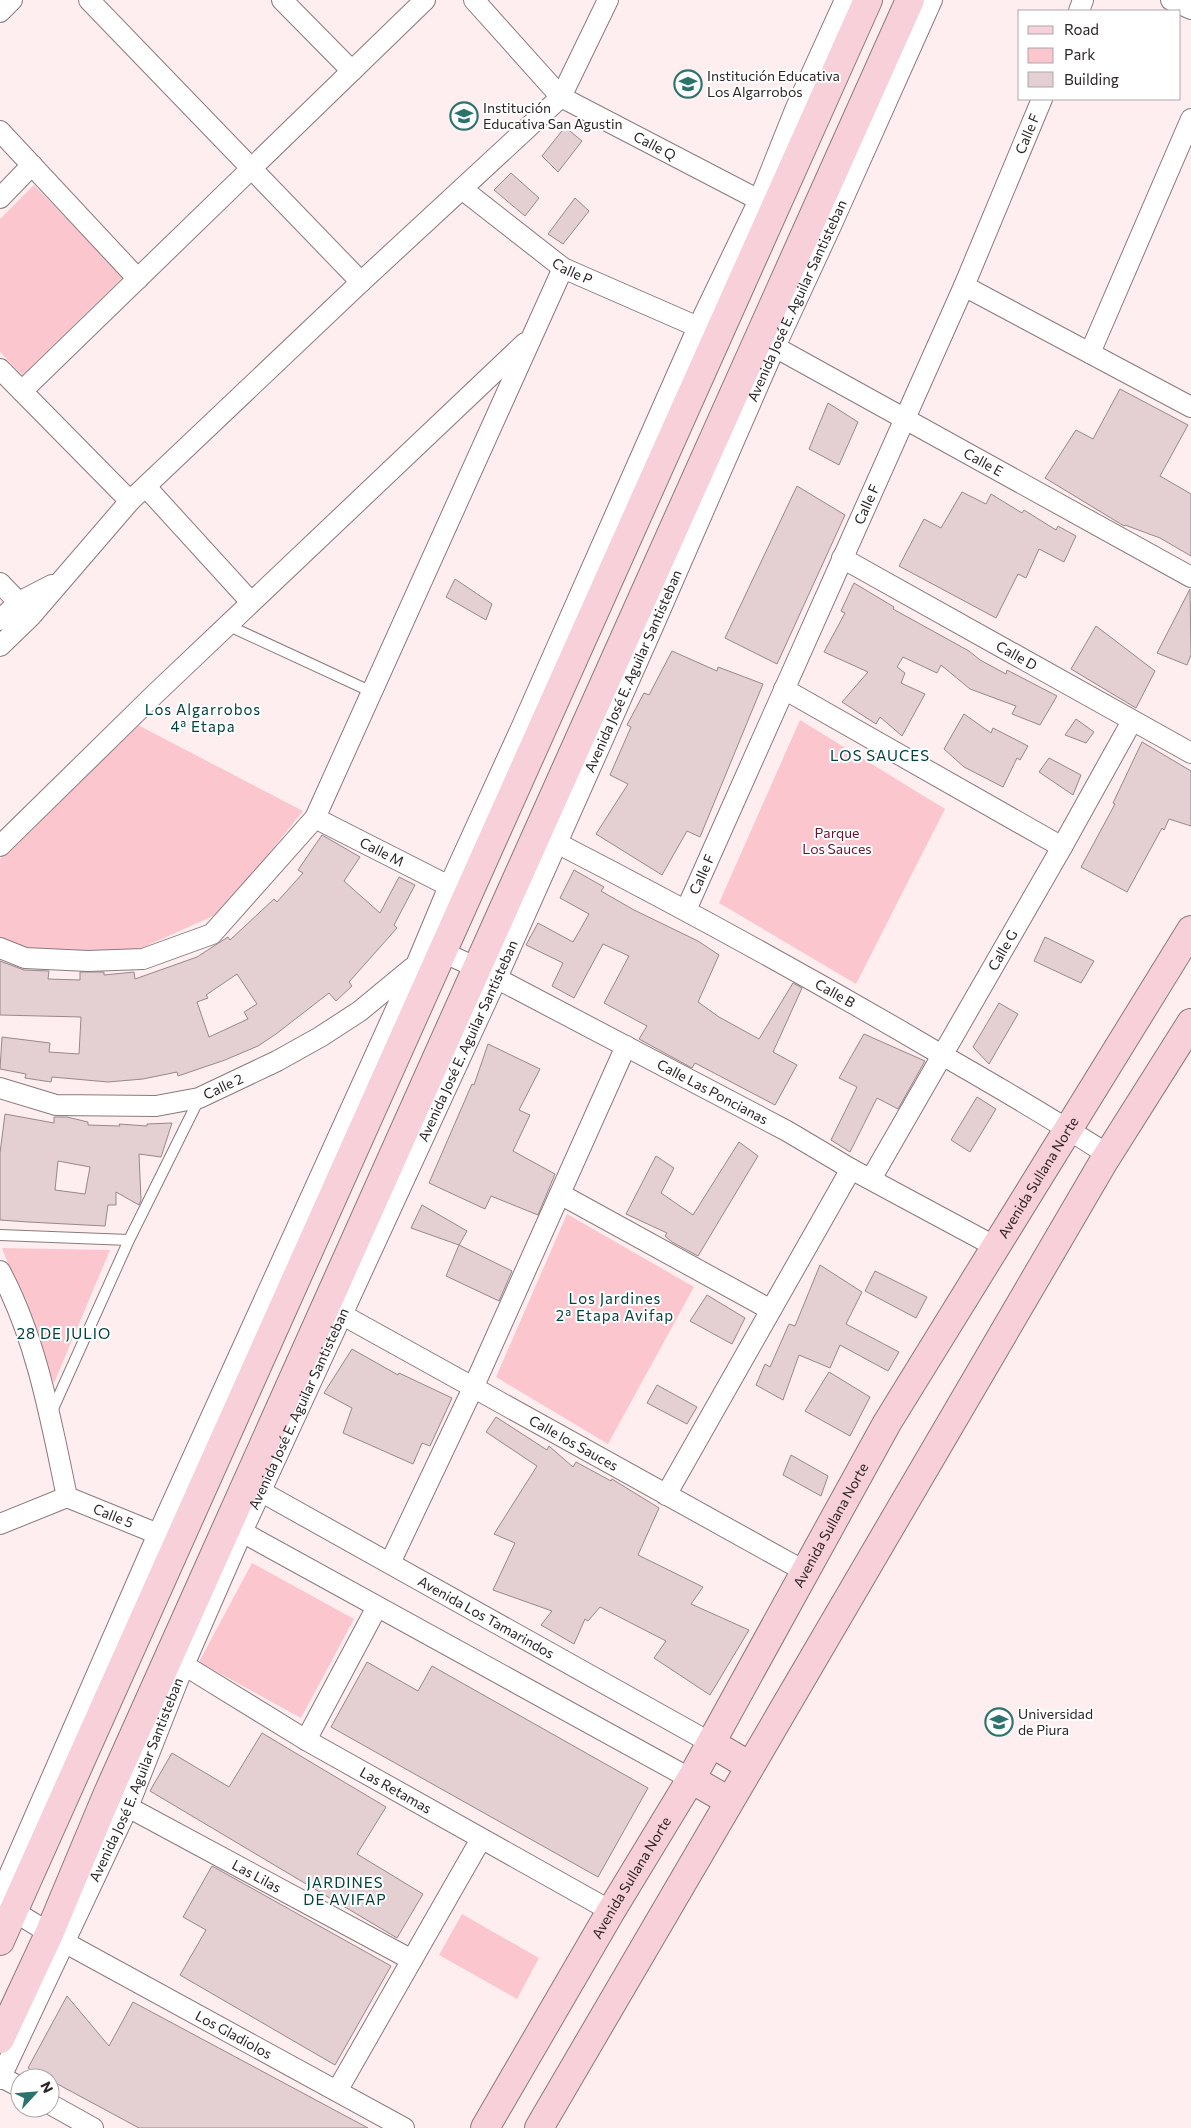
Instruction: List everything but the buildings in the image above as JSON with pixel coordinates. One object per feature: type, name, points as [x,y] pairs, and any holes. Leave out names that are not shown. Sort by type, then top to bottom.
[{"type":"main road","points":[[0,1940],[4,1904],[433,947],[868,0]]},
{"type":"main road","name":"Avenida José E. Aguilar Santisteban","points":[[0,2039],[56,1938],[112,1784],[487,973],[910,0]]},
{"type":"main road","name":"Avenida Sullana Norte","points":[[485,2128],[611,1911],[691,1779],[887,1423],[1191,930]]},
{"type":"main road","points":[[539,2128],[1107,1154],[1191,1023]]},
{"type":"main road","points":[[711,1743],[750,1766]]},
{"type":"main road","points":[[691,1779],[729,1801]]},
{"type":"street","points":[[0,12],[12,0]]},
{"type":"street","points":[[89,0],[361,282]]},
{"type":"street","points":[[282,0],[352,71]]},
{"type":"street","points":[[22,391],[425,0]]},
{"type":"street","name":"Calle Q","points":[[474,0],[561,97],[759,200]]},
{"type":"street","points":[[0,620],[25,609],[63,579],[130,501],[361,282],[561,97],[608,0]]},
{"type":"street","points":[[404,2128],[56,1938],[4,1904],[158,1534],[416,965],[433,947],[449,886],[522,726],[698,327],[759,200],[795,110],[845,0]]},
{"type":"street","name":"Avenida José E. Aguilar Santisteban","points":[[0,2078],[56,1938],[128,1807],[184,1666],[260,1491],[341,1314],[487,973],[557,843],[775,347],[932,0]]},
{"type":"street","points":[[1171,0],[1191,9]]},
{"type":"street","name":"Calle F","points":[[686,910],[964,286],[1042,100]]},
{"type":"street","points":[[1090,353],[1191,119]]},
{"type":"street","points":[[0,131],[138,279]]},
{"type":"street","points":[[0,198],[32,165]]},
{"type":"street","name":"Calle P","points":[[462,189],[563,268],[698,327]]},
{"type":"street","points":[[0,948],[25,958],[88,961],[143,959],[212,934],[316,818],[563,268]]},
{"type":"street","points":[[964,286],[1191,407]]},
{"type":"street","points":[[0,846],[227,625],[532,337]]},
{"type":"street","name":"Calle E","points":[[775,347],[1191,577]]},
{"type":"street","points":[[0,369],[130,501]]},
{"type":"street","points":[[146,487],[252,602]]},
{"type":"street","name":"Calle D","points":[[842,558],[1191,753]]},
{"type":"street","points":[[0,583],[25,609]]},
{"type":"street","points":[[0,646],[25,609]]},
{"type":"street","points":[[784,689],[1062,847]]},
{"type":"street","name":"Calle G","points":[[871,1179],[1062,847],[1132,721]]},
{"type":"street","name":"Calle M","points":[[316,818],[449,886]]},
{"type":"street","name":"Calle B","points":[[557,843],[686,910],[841,995],[1069,1129],[1107,1154]]},
{"type":"street","name":"Calle Las Poncianas","points":[[433,947],[487,973],[787,1131],[851,1169],[996,1247]]},
{"type":"street","name":"Calle 2","points":[[0,1088],[56,1105],[156,1106],[200,1098],[277,1061],[320,1037],[360,1011],[416,965]]},
{"type":"street","points":[[390,1563],[473,1388],[626,1046]]},
{"type":"street","points":[[666,1495],[851,1169]]},
{"type":"street","points":[[560,1194],[771,1310]]},
{"type":"street","points":[[0,1271],[11,1291],[28,1337],[50,1414],[68,1498],[0,1524]]},
{"type":"street","name":"Calle los Sauces","points":[[341,1314],[806,1572]]},
{"type":"street","name":"Avenida Los Tamarindos","points":[[260,1491],[711,1743]]},
{"type":"street","name":"Calle 5","points":[[68,1498],[158,1534]]},
{"type":"street","points":[[242,1532],[691,1779]]},
{"type":"street","points":[[306,1740],[377,1607]]},
{"type":"street","name":"Las Retamas","points":[[184,1666],[306,1740],[611,1911]]},
{"type":"street","name":"Las Lilas","points":[[128,1807],[412,1960]]},
{"type":"street","points":[[337,2091],[481,1839]]},
{"type":"street","name":"Los Gladiolos","points":[[56,1938],[404,2128]]},
{"type":"street","points":[[60,2110],[93,2128]]},
{"type":"lane","points":[[227,625],[372,692]]},
{"type":"lane","points":[[50,1414],[129,1240],[200,1098]]},
{"type":"lane","points":[[0,1235],[129,1240]]},
{"type":"green space","points":[[34,185],[123,277],[22,375],[0,352],[0,219]]},
{"type":"green space","name":"Parque Los Sauces","points":[[800,720],[945,809],[856,984],[719,903]]},
{"type":"green space","points":[[138,725],[303,811],[222,912],[126,955],[11,946],[0,939],[0,859]]},
{"type":"green space","points":[[567,1214],[694,1287],[608,1444],[496,1377]]},
{"type":"green space","points":[[2,1248],[110,1250],[54,1383]]},
{"type":"green space","points":[[252,1563],[354,1619],[301,1718],[199,1662]]},
{"type":"green space","points":[[462,1914],[539,1958],[517,1999],[439,1955]]},
{"type":"place","name":"Institución Educativa Los Algarrobos","points":[[688,84]]},
{"type":"place","name":"Institución Educativa San Agustin","points":[[464,116]]},
{"type":"place","name":"Universidad de Piura","points":[[999,1722]]},
{"type":"district","name":"Los Algarrobos 4ª Etapa","points":[[203,718]]},
{"type":"district","name":"LOS SAUCES","points":[[880,756]]},
{"type":"district","name":"Los Jardines 2ª Etapa Avifap","points":[[615,1308]]},
{"type":"district","name":"28 DE JULIO","points":[[64,1334]]},
{"type":"district","name":"JARDINES DE AVIFAP","points":[[345,1892]]}]
